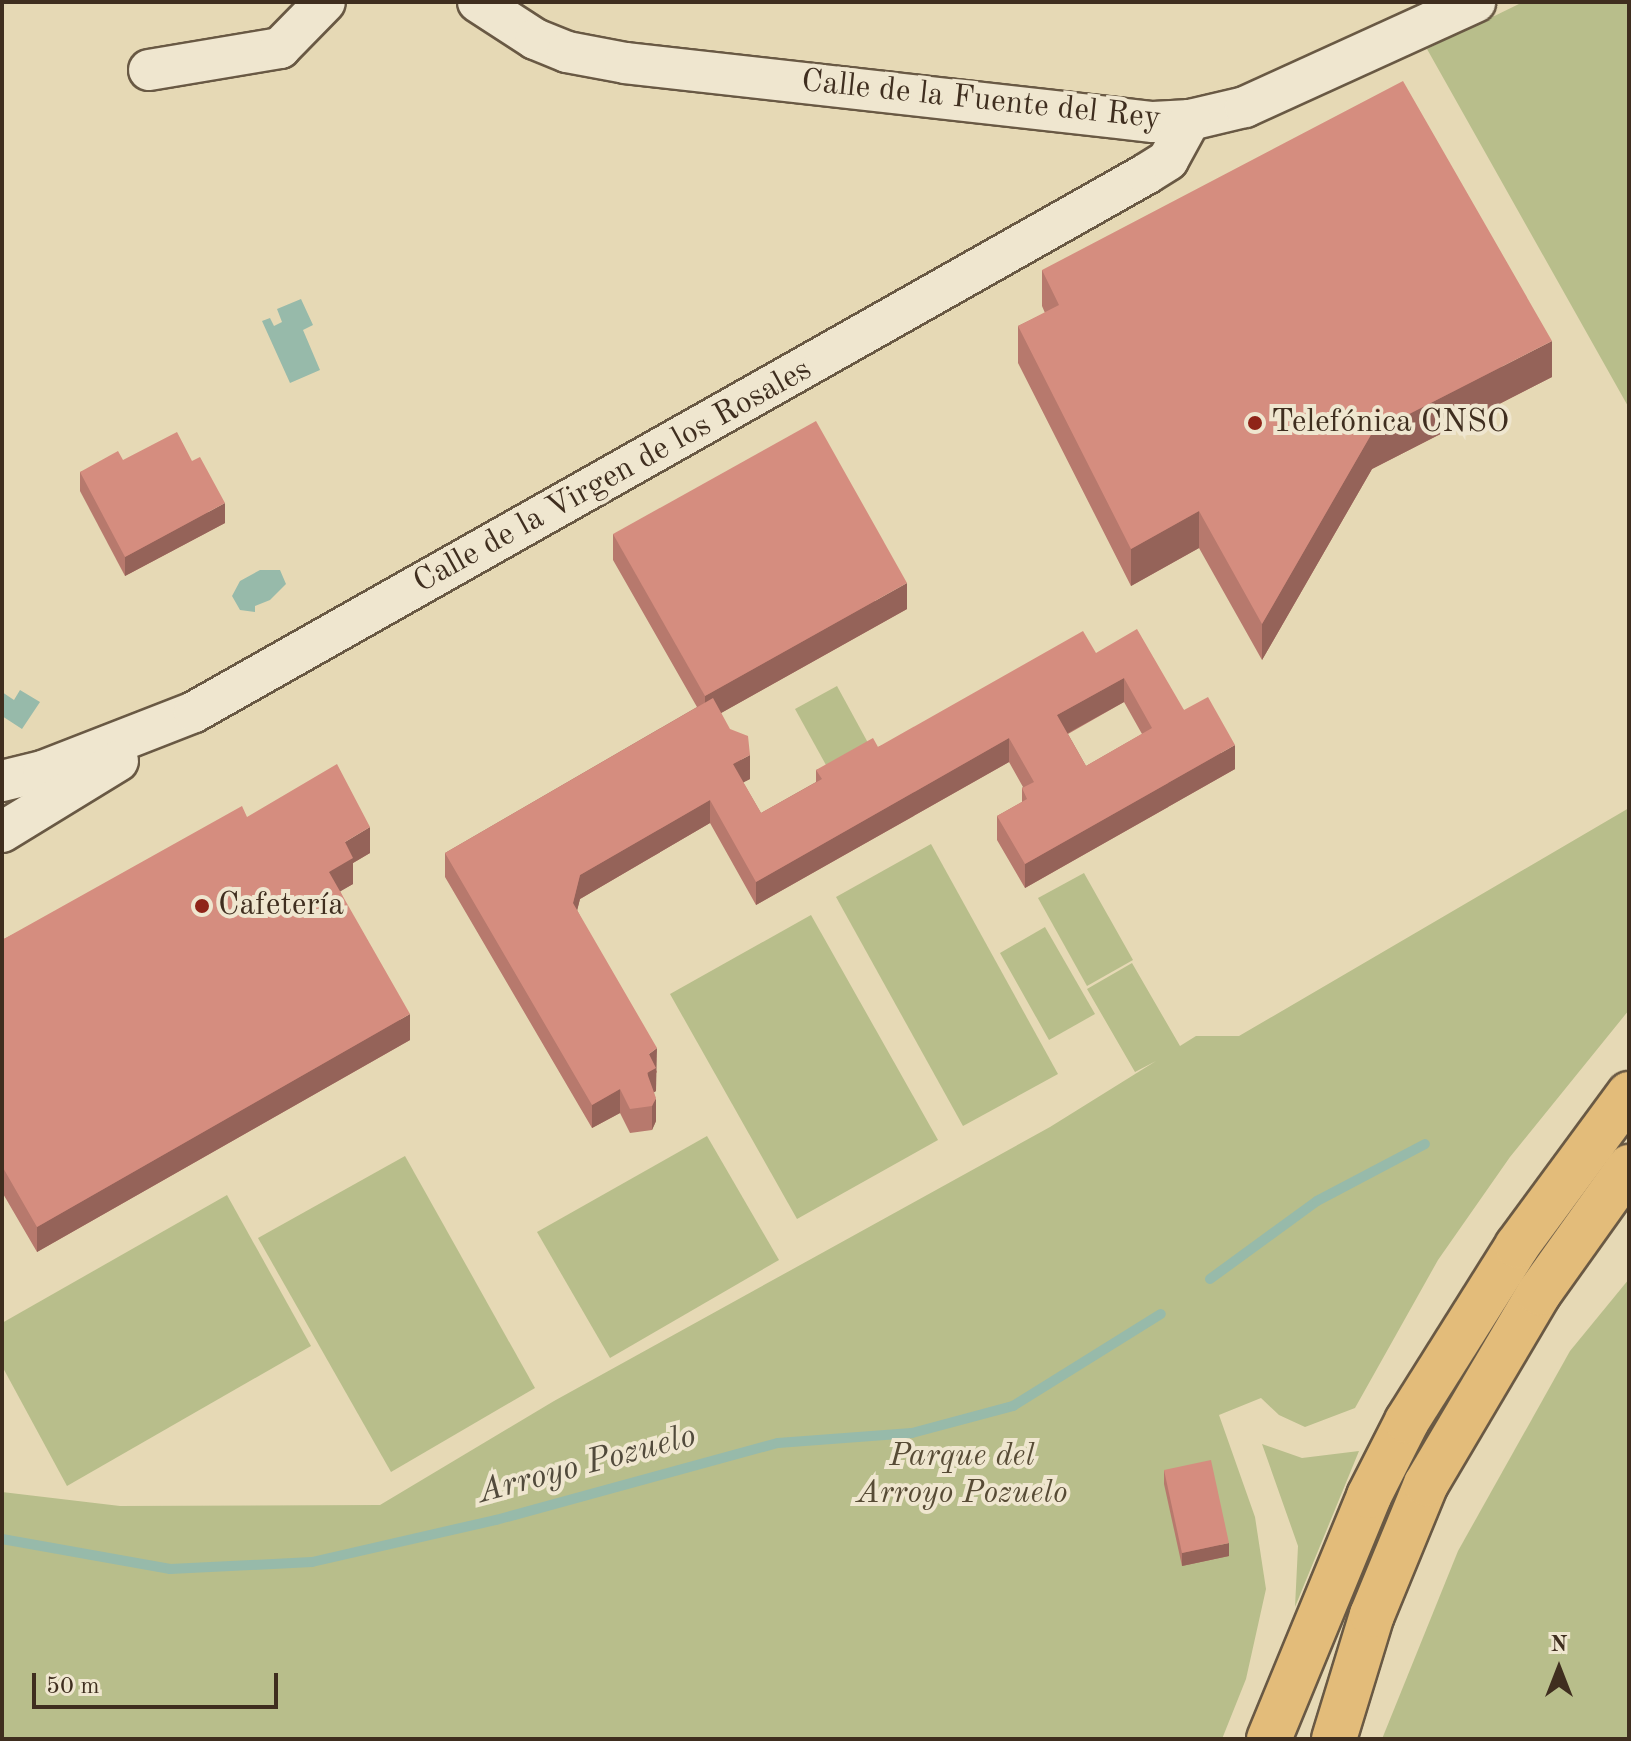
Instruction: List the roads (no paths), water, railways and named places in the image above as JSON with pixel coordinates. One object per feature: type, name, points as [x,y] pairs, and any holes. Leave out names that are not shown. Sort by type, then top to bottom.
[{"type":"highway","points":[[1269,1739],[1369,1496],[1407,1421],[1517,1246],[1629,1094]]},
{"type":"highway","points":[[1517,1246],[1629,1118]]},
{"type":"highway","points":[[1334,1739],[1372,1615],[1426,1484],[1539,1293],[1629,1167]]},
{"type":"highway","points":[[1539,1293],[1629,1195]]},
{"type":"street","points":[[149,70],[280,48],[325,2]]},
{"type":"street","name":"Calle de la Fuente del Rey","points":[[478,2],[535,39],[567,52],[625,63],[1067,115],[1190,120],[1284,91],[1475,2]]},
{"type":"street","name":"Calle de la Virgen de los Rosales","points":[[2,781],[43,771],[194,712],[1146,174],[1168,160],[1190,120]]},
{"type":"street","points":[[2,832],[194,712]]},
{"type":"waterway","name":"Arroyo Pozuelo","points":[[1210,1279],[1317,1201],[1425,1144]]},
{"type":"waterway","name":"Arroyo Pozuelo","points":[[2,1539],[170,1569],[312,1562],[496,1520],[778,1443],[912,1433],[1013,1406],[1161,1314]]},
{"type":"place","name":"Telefónica CNSO","points":[[1255,423]]},
{"type":"place","name":"Cafetería","points":[[202,906]]},
{"type":"park label","name":"Parque del Arroyo Pozuelo","points":[[962,1476]]}]
